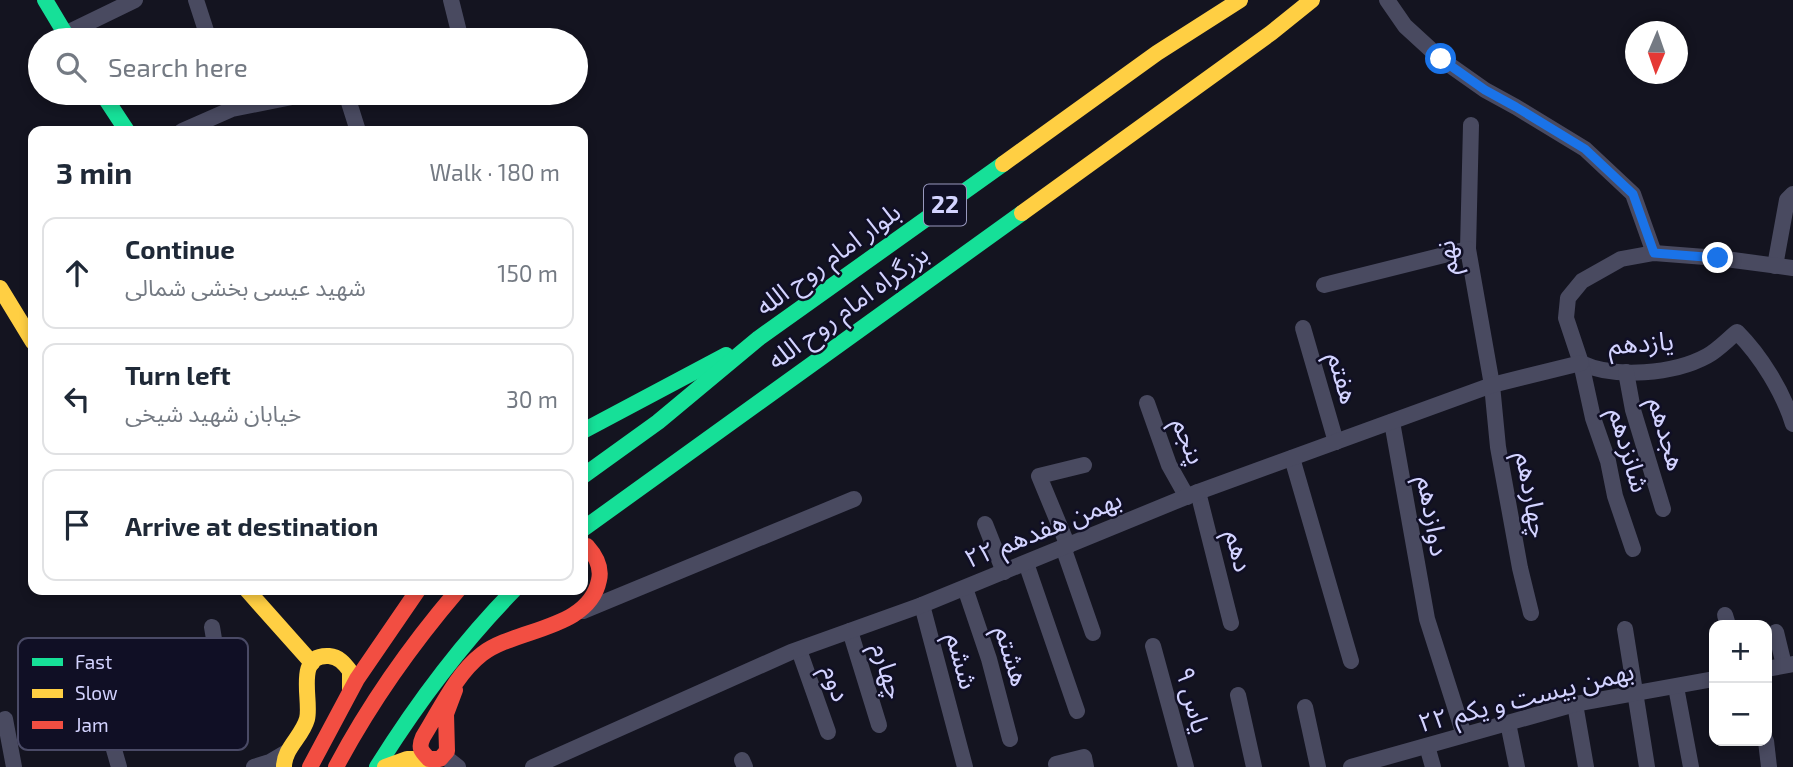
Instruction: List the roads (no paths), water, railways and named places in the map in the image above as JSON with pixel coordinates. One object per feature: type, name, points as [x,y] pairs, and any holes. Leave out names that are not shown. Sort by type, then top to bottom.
[{"type":"main road","points":[[45,0],[61,28]]},
{"type":"main road","name":"بلوار امام روح الله","points":[[588,473],[658,422],[759,338],[1157,53],[1240,0]]},
{"type":"main road","name":"بزرگراه امام روح الله","points":[[588,525],[1249,49],[1312,0]]},
{"type":"main road","points":[[110,105],[124,126]]},
{"type":"main road","points":[[0,288],[28,334]]},
{"type":"main road","points":[[588,427],[759,338]]},
{"type":"main road","points":[[436,758],[422,753],[420,742],[473,663],[488,650],[577,613],[596,595],[600,570],[596,557],[588,548]]},
{"type":"main road","points":[[588,574],[596,595]]},
{"type":"main road","points":[[251,595],[312,663]]},
{"type":"main road","points":[[310,767],[350,690],[385,634],[414,595]]},
{"type":"main road","points":[[336,767],[391,675],[454,595]]},
{"type":"main road","points":[[377,767],[415,707],[463,644],[509,595]]},
{"type":"main road","points":[[285,760],[300,737],[307,718],[309,703],[305,681],[312,663],[322,657],[361,652],[385,634]]},
{"type":"main road","points":[[330,656],[341,660],[349,668],[352,679],[350,690]]},
{"type":"main road","points":[[385,767],[436,758],[448,747],[446,714],[455,690]]},
{"type":"street","points":[[83,28],[135,0]]},
{"type":"street","points":[[196,0],[205,28]]},
{"type":"street","points":[[452,0],[458,28]]},
{"type":"street","points":[[1387,0],[1405,26],[1441,59],[1485,90],[1585,149],[1633,194],[1654,253]]},
{"type":"street","points":[[230,105],[232,109]]},
{"type":"street","points":[[193,126],[232,109],[252,105]]},
{"type":"street","points":[[350,105],[356,126]]},
{"type":"street","name":"نهم","points":[[1471,125],[1468,248],[1492,385]]},
{"type":"street","points":[[1775,266],[1787,200],[1793,194]]},
{"type":"street","points":[[1324,285],[1468,248]]},
{"type":"street","name":"یازدهم","points":[[1793,268],[1654,253],[1621,259],[1582,281],[1568,298],[1566,318],[1581,363],[1596,370],[1626,372],[1683,367],[1710,355],[1737,332],[1747,342],[1773,382],[1793,424]]},
{"type":"street","name":"هفتم","points":[[1303,328],[1336,442]]},
{"type":"street","name":"۲۲ بهمن هفدهم","points":[[533,767],[799,650],[922,605],[1193,494],[1492,385],[1581,363]]},
{"type":"street","name":"شانزدهم","points":[[1581,363],[1593,418],[1633,549]]},
{"type":"street","name":"هجدهم","points":[[1626,372],[1633,410],[1663,509]]},
{"type":"street","name":"چهاردهم","points":[[1492,385],[1498,447],[1531,613]]},
{"type":"street","name":"پنجم","points":[[1147,403],[1169,465],[1193,494]]},
{"type":"street","name":"دوازدهم","points":[[1392,422],[1427,619],[1464,735]]},
{"type":"street","points":[[1292,458],[1351,662]]},
{"type":"street","points":[[1084,464],[1039,476],[1093,633]]},
{"type":"street","name":"دهم","points":[[1193,494],[1231,623]]},
{"type":"street","points":[[577,613],[854,499]]},
{"type":"street","points":[[985,524],[1004,572]]},
{"type":"street","points":[[1026,563],[1077,712]]},
{"type":"street","name":"هشتم","points":[[965,587],[989,659],[1010,739]]},
{"type":"street","name":"ششم","points":[[922,605],[965,767]]},
{"type":"street","points":[[212,627],[214,638]]},
{"type":"street","points":[[1625,629],[1647,767]]},
{"type":"street","name":"چهارم","points":[[850,631],[879,725]]},
{"type":"street","points":[[1776,632],[1788,664]]},
{"type":"street","name":"یاس ۹","points":[[1153,646],[1186,767]]},
{"type":"street","name":"دوم","points":[[799,650],[828,732]]},
{"type":"street","name":"۲۲ بهمن بیست و یکم","points":[[1359,766],[1575,704],[1709,680]]},
{"type":"street","points":[[1676,687],[1691,767]]},
{"type":"street","points":[[1238,695],[1254,767]]},
{"type":"street","points":[[1575,704],[1586,767]]},
{"type":"street","points":[[1305,707],[1318,767]]},
{"type":"street","points":[[5,719],[14,767]]},
{"type":"street","points":[[1508,723],[1517,767]]},
{"type":"street","points":[[1427,746],[1433,767]]},
{"type":"street","points":[[1767,746],[1769,767]]},
{"type":"street","points":[[115,750],[120,767]]},
{"type":"street","points":[[1056,764],[1084,757],[1086,767]]},
{"type":"street","points":[[436,758],[458,767]]},
{"type":"street","points":[[254,767],[274,760],[285,760]]}]
